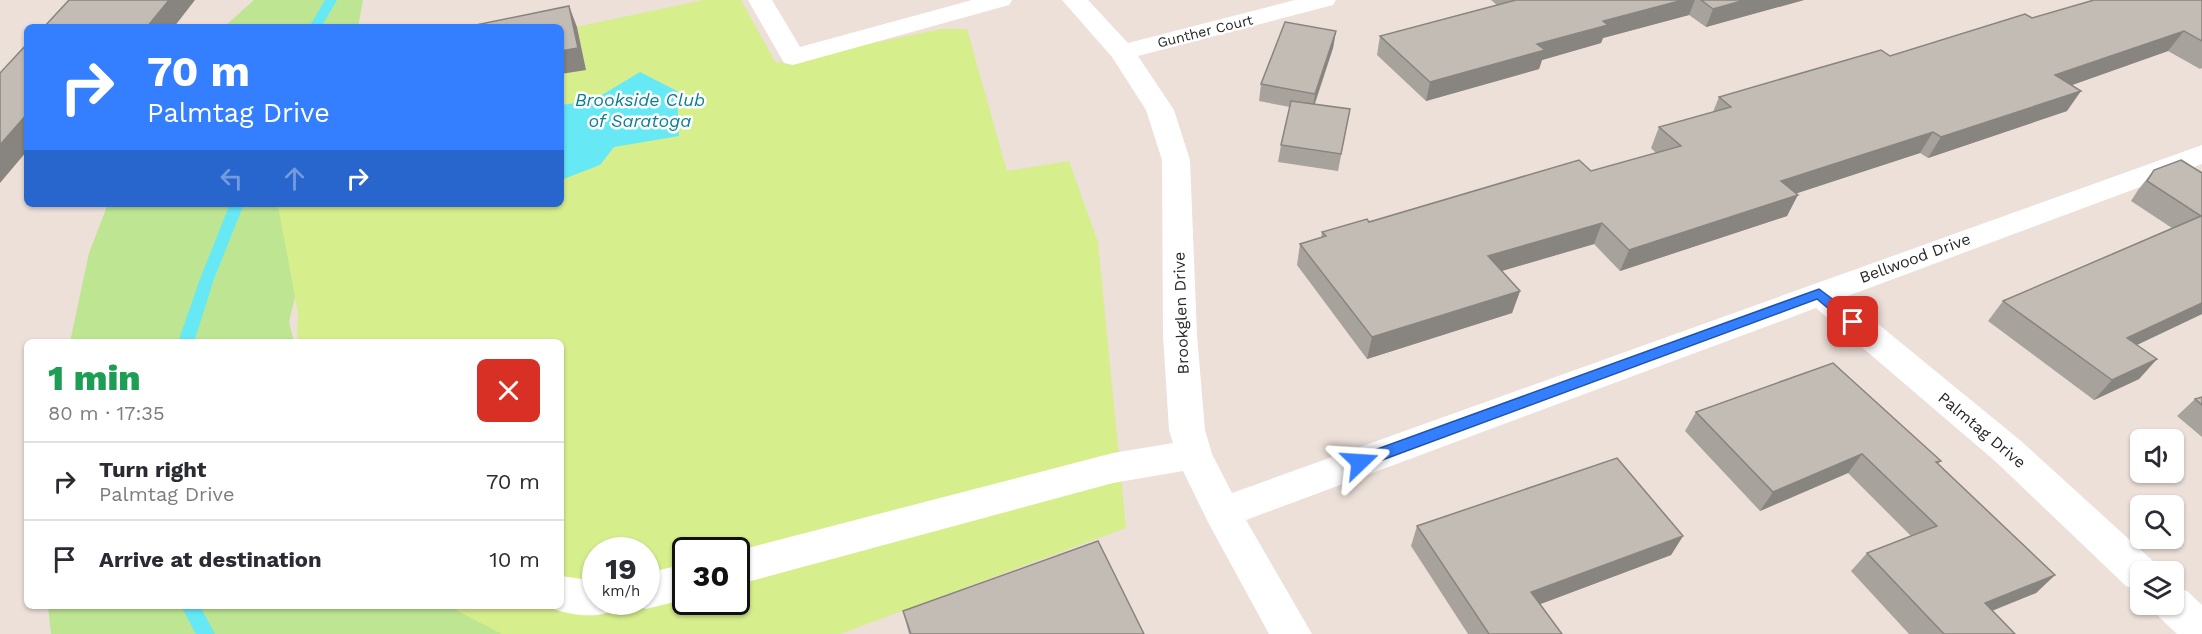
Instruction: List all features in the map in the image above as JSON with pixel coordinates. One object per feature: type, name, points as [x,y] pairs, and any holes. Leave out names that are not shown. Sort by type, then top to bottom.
[{"type":"street","points":[[760,0],[793,57],[1000,0]]},
{"type":"street","name":"Brookglen Drive","points":[[1074,0],[1122,52],[1160,110],[1176,160],[1180,335],[1186,430],[1194,454],[1222,513],[1254,565],[1291,634]]},
{"type":"street","name":"Gunther Court","points":[[1122,52],[1324,0]]},
{"type":"street","name":"Bellwood Drive","points":[[1222,513],[2202,154]]},
{"type":"street","name":"Palmtag Drive","points":[[1819,293],[2008,451],[2130,565]]},
{"type":"street","points":[[750,564],[1113,468],[1194,454]]},
{"type":"street","points":[[564,594],[582,597]]},
{"type":"street","points":[[2184,614],[2202,631]]},
{"type":"green space","points":[[254,0],[363,0],[359,24],[227,24]]},
{"type":"green space","points":[[704,0],[741,0],[776,63],[941,29],[967,29],[1007,171],[1069,161],[1098,242],[1126,528],[840,634],[502,634],[454,609],[564,609],[564,339],[297,339],[298,313],[278,207],[564,207],[564,29]]},
{"type":"green space","points":[[107,207],[295,207],[311,231],[289,322],[293,339],[71,339],[89,253]]},
{"type":"green space","points":[[48,609],[490,609],[548,634],[51,634]]},
{"type":"water","name":"Brookside Club of Saratoga","points":[[640,72],[677,91],[679,136],[614,147],[600,165],[564,179],[564,105],[592,101]]},
{"type":"building","points":[[69,0],[169,0],[149,24],[47,24]]},
{"type":"building","points":[[1516,0],[1683,0],[1603,21],[1608,25],[1537,44],[1545,50],[1430,82],[1380,36]]},
{"type":"building","points":[[1701,0],[1745,0],[1713,9]]},
{"type":"building","points":[[2094,0],[2202,0],[2202,41],[2184,31],[2055,75],[2081,91],[1941,137],[1933,132],[1781,181],[1798,195],[1629,250],[1602,223],[1488,256],[1520,291],[1372,337],[1300,244],[1326,236],[1322,232],[1367,219],[1369,222],[1579,160],[1591,171],[1681,146],[1659,127],[1731,107],[1719,97],[1881,50],[1890,56],[2025,14],[2032,18]]},
{"type":"building","points":[[569,6],[578,48],[564,50],[564,24],[481,24]]},
{"type":"building","points":[[1285,22],[1336,31],[1315,94],[1261,84]]},
{"type":"building","points":[[24,47],[24,117],[0,145],[0,73]]},
{"type":"building","points":[[1291,101],[1350,109],[1341,154],[1281,145]]},
{"type":"building","points":[[2181,160],[2202,173],[2202,303],[2127,338],[2157,359],[2112,380],[2003,301],[2201,216],[2147,181],[2154,170]]},
{"type":"building","points":[[1833,363],[1941,461],[1936,462],[2055,575],[1985,603],[2015,634],[1944,634],[1867,553],[1937,526],[1862,454],[1773,492],[1696,412]]},
{"type":"building","points":[[2202,397],[2202,405],[2195,399]]},
{"type":"building","points":[[1617,458],[1683,536],[1531,592],[1562,634],[1489,634],[1417,526]]},
{"type":"building","points":[[1098,541],[1144,634],[911,634],[903,611]]},
{"type":"waterway","points":[[317,24],[331,0]]},
{"type":"waterway","points":[[187,339],[207,279],[236,207]]},
{"type":"waterway","points":[[192,609],[206,634]]},
{"type":"route","points":[[1360,462],[1819,293],[1853,322]]}]
